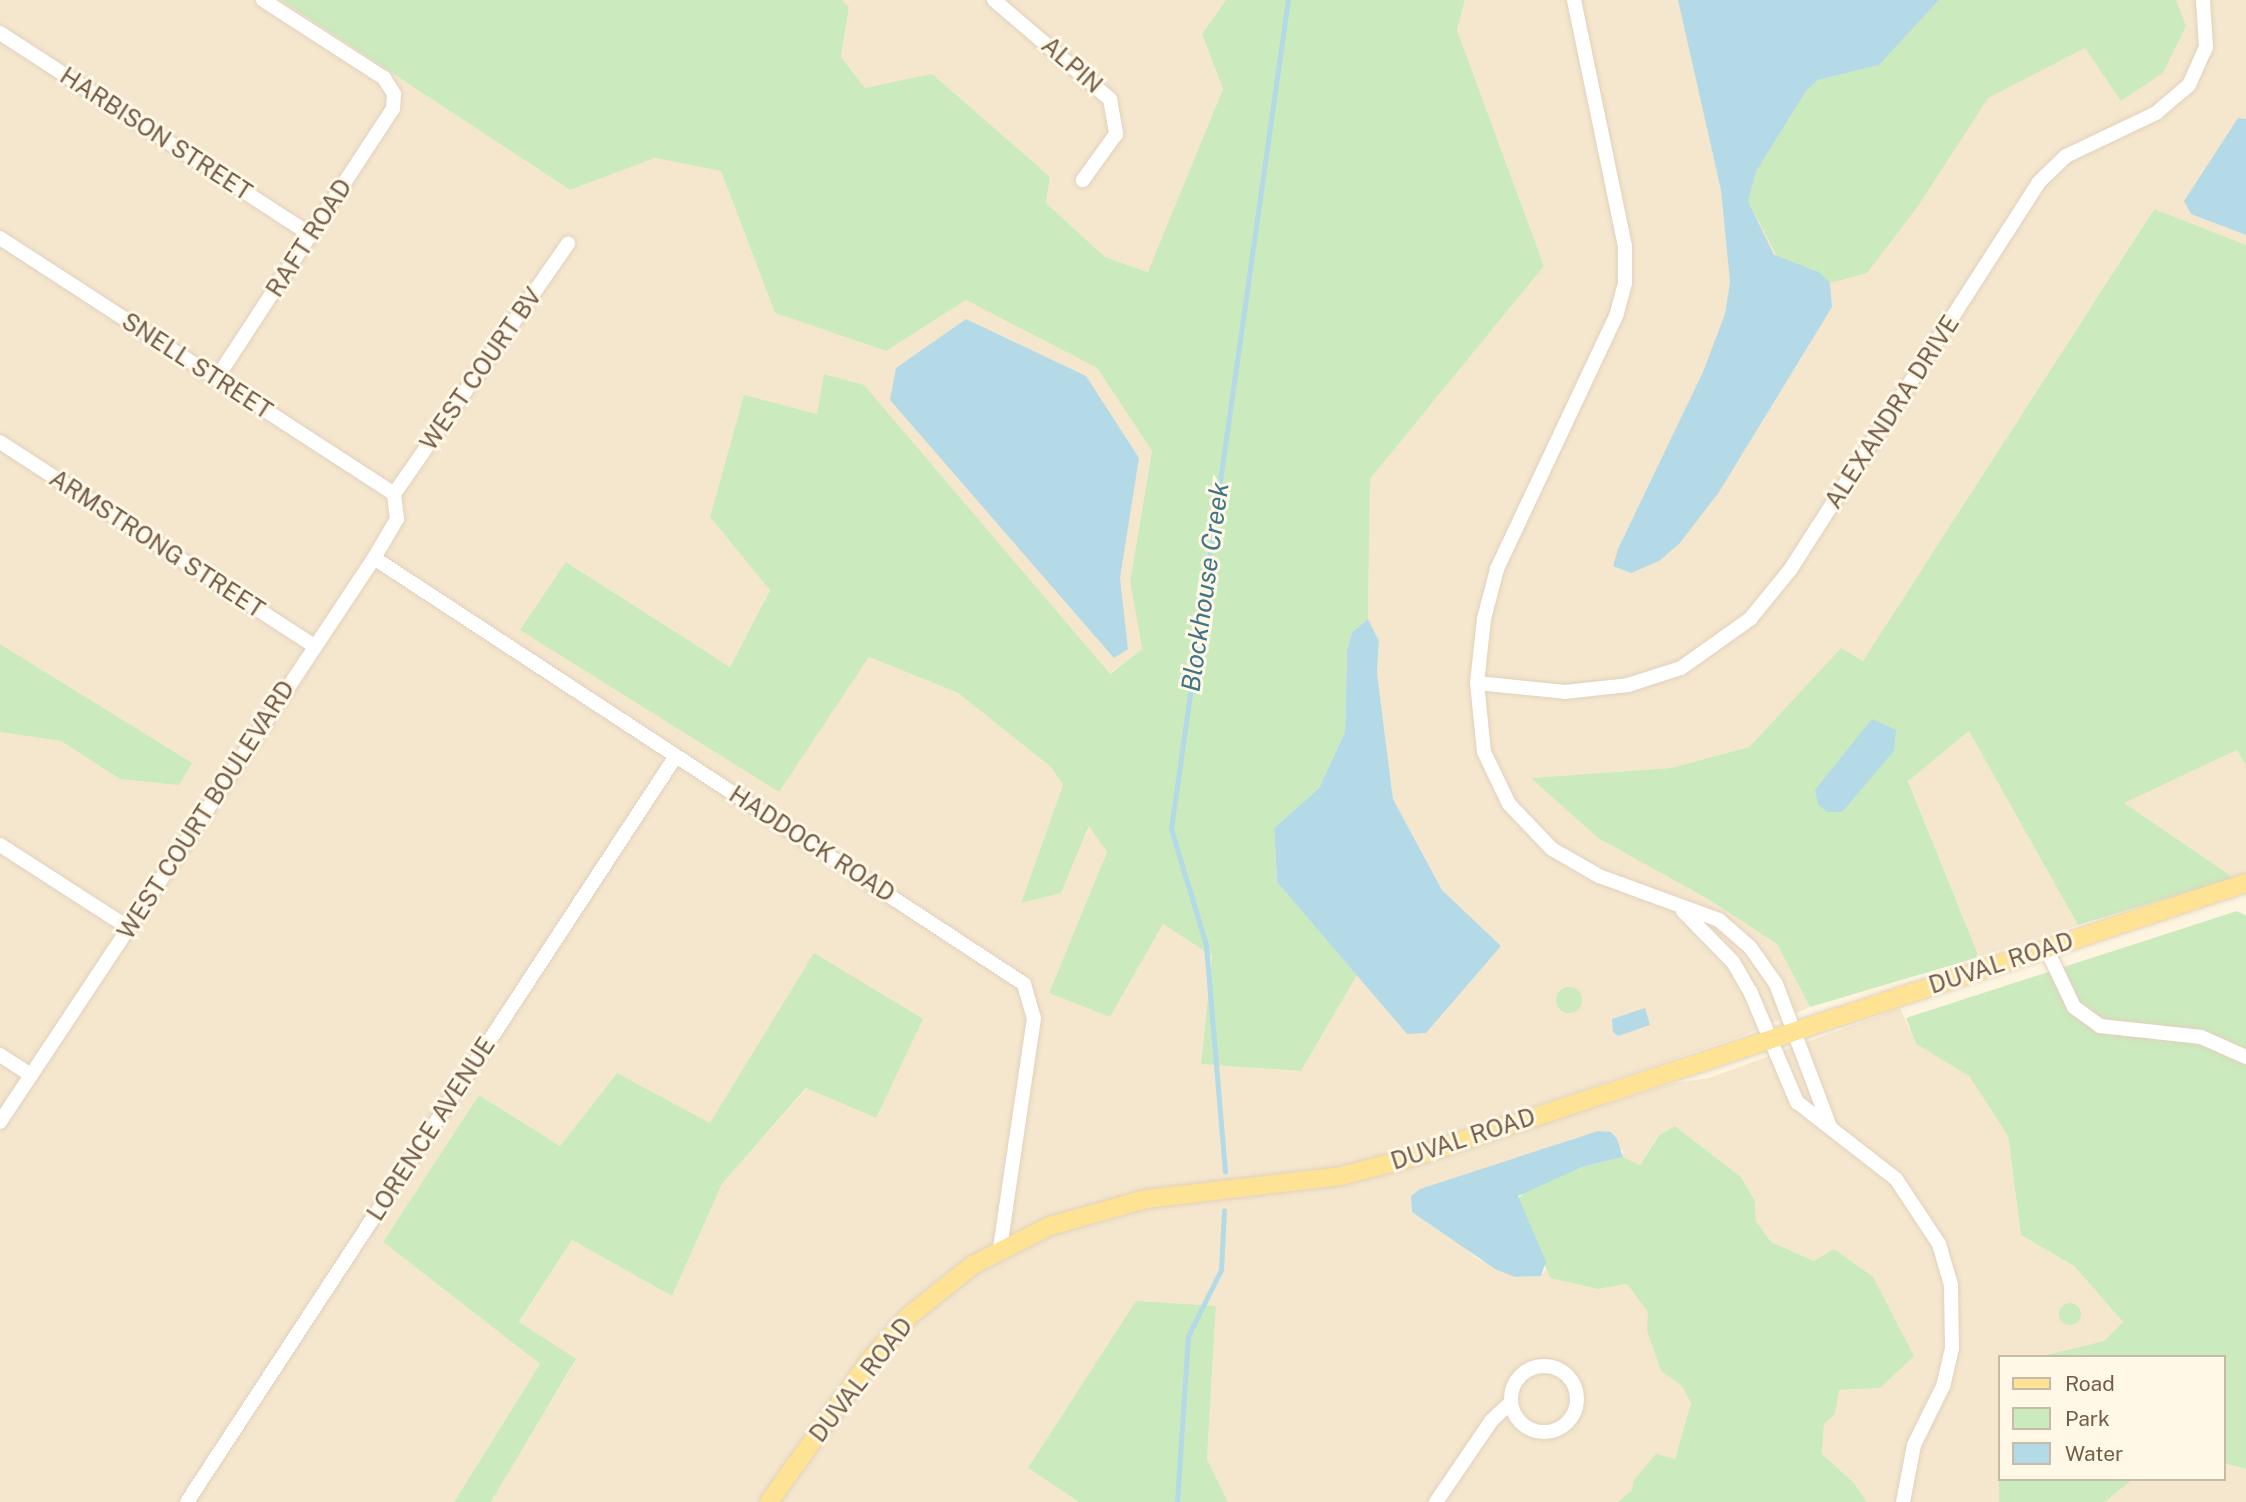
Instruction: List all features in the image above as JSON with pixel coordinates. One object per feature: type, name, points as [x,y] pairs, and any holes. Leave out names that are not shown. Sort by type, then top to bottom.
[{"type":"main road","name":"DUVAL ROAD","points":[[769,1502],[886,1341],[940,1289],[1000,1249],[1050,1226],[1117,1205],[1341,1176],[1413,1157],[2246,883]]},
{"type":"street","name":"RAFT ROAD","points":[[216,379],[393,109],[394,94],[384,78],[263,0]]},
{"type":"street","name":"ALPIN","points":[[994,0],[1110,99],[1116,134],[1083,180]]},
{"type":"street","points":[[1574,0],[1625,247],[1625,283],[1616,316],[1497,569],[1484,620],[1477,683],[1484,752],[1509,804],[1528,829],[1576,866],[1719,920],[1750,947],[1776,984],[1829,1124]]},
{"type":"street","name":"ALEXANDRA DRIVE","points":[[1477,683],[1565,692],[1628,685],[1681,668],[1750,619],[1790,570],[2038,183],[2066,156],[2156,113],[2189,85],[2206,47],[2203,0]]},
{"type":"street","name":"HARBISON STREET","points":[[0,33],[312,236]]},
{"type":"street","name":"SNELL STREET","points":[[0,239],[394,495]]},
{"type":"street","name":"WEST COURT BV","points":[[394,495],[568,244]]},
{"type":"street","name":"ARMSTRONG STREET","points":[[0,442],[314,646]]},
{"type":"street","name":"WEST COURT BOULEVARD","points":[[0,1122],[374,558],[397,519],[394,495]]},
{"type":"street","name":"HADDOCK ROAD","points":[[374,558],[1024,984],[1034,1018],[1000,1249]]},
{"type":"street","name":"LORENCE AVENUE","points":[[187,1502],[676,755]]},
{"type":"street","points":[[0,845],[129,928]]},
{"type":"street","points":[[1677,905],[1733,962],[1797,1102],[1872,1157],[1914,1202],[1939,1244],[1951,1285],[1954,1327],[1948,1366],[1914,1445],[1903,1502]]},
{"type":"street","points":[[2046,948],[2074,1007],[2100,1026],[2201,1037],[2246,1056]]},
{"type":"street","points":[[0,1055],[31,1075]]},
{"type":"street","points":[[1436,1502],[1492,1420],[1511,1402],[1523,1373],[1542,1366],[1564,1372],[1577,1391],[1574,1413],[1568,1423],[1547,1432],[1527,1428],[1511,1402]]},
{"type":"shaded area","points":[[0,0],[281,0],[570,190],[655,158],[721,171],[775,313],[886,351],[966,300],[1097,368],[1152,451],[1130,581],[1142,649],[1109,674],[864,386],[825,374],[817,414],[744,396],[710,517],[770,589],[730,667],[566,562],[778,792],[869,657],[958,693],[1051,767],[1063,785],[1021,903],[1061,893],[1090,825],[1107,852],[1049,993],[1110,1017],[1163,924],[1212,956],[1201,1063],[1301,1071],[1357,975],[1407,1034],[1501,946],[1442,890],[1393,799],[1377,673],[1379,641],[1368,619],[1370,479],[1544,266],[1457,30],[1465,0],[2246,0],[2246,245],[2153,210],[1863,662],[1840,649],[1749,747],[1671,768],[1532,778],[1598,838],[1708,899],[1777,944],[1810,1007],[1739,1037],[1386,1157],[1323,1171],[1153,1189],[1052,1216],[984,1249],[941,1277],[895,1318],[856,1364],[759,1502],[491,1502],[576,1360],[519,1323],[572,1240],[672,1296],[722,1184],[807,1088],[876,1118],[922,1019],[710,1123],[617,1073],[560,1146],[479,1095],[383,1242],[540,1364],[454,1502],[0,1502],[0,732],[61,741],[120,779],[191,763],[0,644]]},
{"type":"shaded area","points":[[842,0],[1226,0],[1202,34],[1223,89],[1149,272],[1105,257],[1046,203],[1050,176],[865,88],[841,57],[849,7]]},
{"type":"shaded area","points":[[1969,730],[2078,925],[1979,957],[1908,780]]},
{"type":"shaded area","points":[[2237,750],[2246,766],[2246,874],[2234,878],[2123,803]]},
{"type":"shaded area","points":[[1900,1008],[1916,1044],[1969,1076],[2008,1136],[2021,1235],[2074,1266],[2123,1322],[2104,1341],[2045,1355],[1997,1355],[1999,1502],[1867,1502],[1853,1482],[1822,1454],[1824,1423],[1835,1414],[1839,1390],[1880,1388],[1814,1261],[1771,1242],[1756,1221],[1755,1201],[1741,1177],[1675,1126],[1658,1135],[1640,1165],[1623,1157],[1623,1150],[1577,1137],[1515,1161],[1456,1241],[1478,1259],[1515,1277],[1541,1276],[1546,1269],[1550,1278],[1598,1289],[1627,1284],[1649,1312],[1647,1331],[1661,1371],[1682,1386],[1691,1403],[1675,1460],[1618,1502],[1228,1502],[1207,1459],[1216,1307],[1028,1468],[1079,1502],[778,1502],[859,1386],[913,1323],[982,1268],[1069,1226],[1165,1204],[1351,1182],[1674,1083],[1709,1078]]},
{"type":"shaded area","points":[[2225,1464],[2246,1469],[2246,1502],[2105,1502],[2131,1481],[2225,1481]]},
{"type":"green space","points":[[281,0],[842,0],[849,7],[841,57],[865,88],[932,74],[1050,177],[1046,203],[1105,257],[1148,272],[1223,89],[1202,34],[1226,0],[1465,0],[1457,30],[1544,266],[1370,479],[1368,619],[1352,632],[1347,650],[1345,732],[1319,788],[1274,828],[1277,882],[1357,975],[1301,1071],[1201,1064],[1212,956],[1163,924],[1110,1017],[1049,993],[1107,852],[1089,826],[1061,893],[1021,903],[1063,785],[1051,767],[958,693],[869,657],[779,792],[520,630],[566,562],[730,667],[770,590],[710,517],[744,395],[817,414],[824,374],[864,385],[1110,674],[1142,649],[1130,581],[1152,451],[1097,368],[966,300],[886,351],[775,313],[721,171],[655,158],[570,190]]},
{"type":"green space","points":[[1939,0],[2176,0],[2186,26],[2163,73],[2121,101],[2085,48],[1988,98],[1918,206],[1867,273],[1830,283],[1813,269],[1779,260],[1748,201],[1756,172],[1806,91],[1818,80],[1879,65]]},
{"type":"green space","points":[[2154,209],[2246,245],[2246,766],[2237,750],[2124,803],[2234,878],[2078,925],[1969,731],[1908,781],[1979,957],[1810,1007],[1777,944],[1708,899],[1598,838],[1531,778],[1671,768],[1749,747],[1841,648],[1863,661]]},
{"type":"green space","points":[[0,644],[192,763],[179,785],[120,779],[61,741],[0,732]]},
{"type":"green space","points":[[2237,911],[2246,916],[2246,1469],[2225,1464],[2225,1355],[2045,1355],[2104,1341],[2123,1322],[2074,1266],[2021,1235],[2008,1136],[1969,1076],[1916,1044],[1906,1018]]},
{"type":"green space","points":[[814,953],[923,1019],[876,1118],[806,1088],[722,1184],[672,1296],[572,1240],[519,1322],[576,1359],[491,1502],[454,1502],[540,1364],[383,1242],[479,1095],[560,1146],[617,1073],[710,1123]]},
{"type":"green space","points":[[1569,987],[1578,991],[1582,1000],[1578,1009],[1569,1013],[1560,1009],[1556,1000],[1560,991]]},
{"type":"green space","points":[[1675,1126],[1741,1177],[1755,1201],[1756,1221],[1771,1242],[1814,1261],[1834,1249],[1873,1277],[1914,1356],[1880,1388],[1839,1390],[1835,1414],[1824,1424],[1822,1454],[1853,1482],[1867,1502],[1618,1502],[1632,1490],[1634,1480],[1656,1454],[1675,1459],[1691,1403],[1682,1386],[1661,1371],[1647,1331],[1648,1312],[1627,1284],[1598,1289],[1550,1278],[1517,1199],[1530,1188],[1582,1167],[1623,1157],[1640,1165],[1659,1135]]},
{"type":"green space","points":[[1136,1301],[1216,1306],[1207,1459],[1228,1502],[1079,1502],[1028,1468]]},
{"type":"green space","points":[[2070,1303],[2078,1306],[2081,1314],[2078,1322],[2070,1325],[2062,1322],[2059,1314],[2062,1306]]},
{"type":"green space","points":[[1999,1481],[2131,1481],[2105,1502],[1999,1502]]},
{"type":"water","points":[[1678,0],[1939,0],[1879,65],[1818,80],[1806,91],[1756,172],[1748,201],[1774,255],[1819,272],[1830,283],[1832,307],[1719,492],[1680,543],[1659,561],[1631,573],[1613,566],[1618,549],[1703,372],[1725,314],[1730,282],[1721,190]]},
{"type":"water","points":[[2238,118],[2246,119],[2246,235],[2191,214],[2184,201]]},
{"type":"water","points":[[966,319],[1086,376],[1139,458],[1120,578],[1128,649],[1114,658],[890,400],[896,368]]},
{"type":"water","points":[[1368,619],[1379,641],[1377,673],[1393,799],[1442,890],[1501,946],[1426,1033],[1407,1034],[1277,882],[1274,828],[1319,788],[1345,732],[1347,650],[1352,632]]},
{"type":"water","points":[[1872,719],[1896,730],[1894,751],[1842,812],[1827,812],[1818,804],[1815,790]]},
{"type":"water","points":[[1645,1008],[1650,1025],[1618,1036],[1613,1032],[1612,1019]]},
{"type":"water","points":[[1598,1131],[1611,1132],[1617,1139],[1623,1157],[1582,1167],[1518,1196],[1546,1262],[1541,1276],[1515,1277],[1495,1269],[1412,1212],[1411,1196],[1420,1189]]},
{"type":"waterway","name":"Blockhouse Creek","points":[[1225,1172],[1206,945],[1171,829],[1288,0]]},
{"type":"waterway","name":"Blockhouse Creek","points":[[1177,1502],[1188,1336],[1221,1270],[1224,1211]]}]
